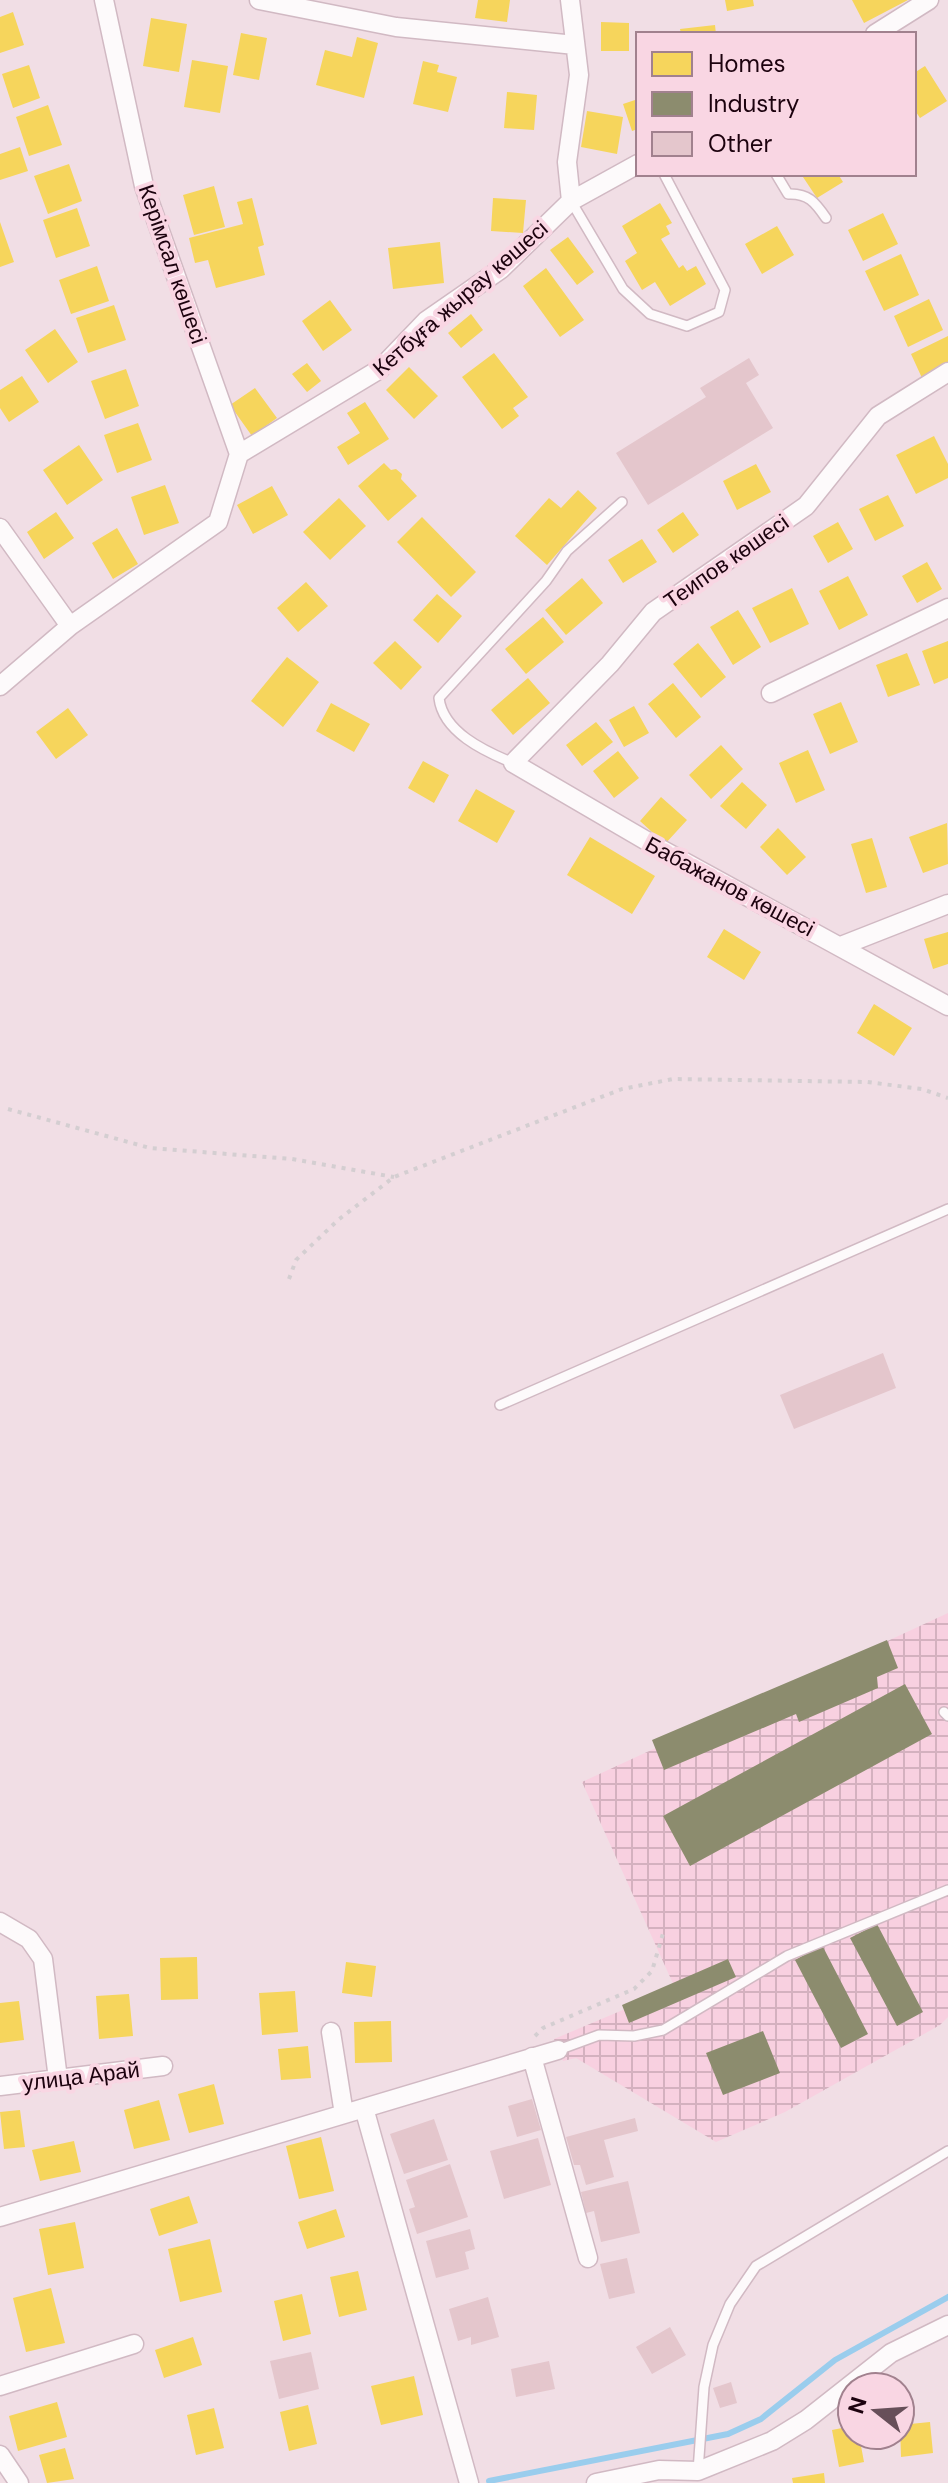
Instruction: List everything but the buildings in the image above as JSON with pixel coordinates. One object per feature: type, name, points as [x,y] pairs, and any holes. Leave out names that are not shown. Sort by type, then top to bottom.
[{"type":"street","name":"Керімсал көшесі","points":[[104,0],[144,186],[239,454]]},
{"type":"street","points":[[259,0],[396,27],[575,45]]},
{"type":"street","points":[[570,0],[579,75],[567,162],[571,201]]},
{"type":"street","points":[[878,32],[929,0]]},
{"type":"street","name":"Кетбұға жырау көшесі","points":[[239,454],[380,369],[426,321],[501,269],[571,201],[636,165]]},
{"type":"street","name":"Теипов көшесі","points":[[513,763],[610,664],[653,612],[806,506],[878,416],[948,372]]},
{"type":"street","points":[[0,686],[70,626],[218,522],[239,454]]},
{"type":"street","points":[[0,528],[70,626]]},
{"type":"street","points":[[771,693],[948,608]]},
{"type":"street","name":"Бабажанов көшесі","points":[[513,763],[644,840],[948,1006]]},
{"type":"street","points":[[841,946],[948,904]]},
{"type":"street","points":[[0,1922],[29,1939],[43,1959],[58,2079]]},
{"type":"street","points":[[331,2032],[344,2114]]},
{"type":"street","points":[[0,2217],[558,2050]]},
{"type":"street","points":[[532,2057],[588,2258]]},
{"type":"street","name":"улица Арай","points":[[0,2086],[163,2066]]},
{"type":"street","points":[[364,2108],[469,2483]]},
{"type":"street","points":[[596,2483],[659,2470],[698,2477],[772,2441],[806,2420],[891,2353],[948,2325]]},
{"type":"street","points":[[0,2386],[134,2344]]},
{"type":"street","points":[[0,2455],[19,2483]]},
{"type":"lane","points":[[571,201],[623,289],[650,314],[687,326],[719,312],[725,290],[665,176]]},
{"type":"lane","points":[[777,176],[788,194],[807,196],[826,218]]},
{"type":"lane","points":[[513,763],[487,752],[450,725],[440,712],[439,698],[546,581],[567,551],[622,502]]},
{"type":"lane","points":[[500,1405],[948,1209]]},
{"type":"lane","points":[[558,2050],[599,2035],[634,2036],[663,2030],[787,1956],[948,1890]]},
{"type":"lane","points":[[698,2477],[704,2387],[713,2345],[730,2304],[756,2266],[948,2151]]},
{"type":"path","points":[[289,1279],[296,1260],[338,1220],[394,1177],[622,1089],[673,1079],[867,1082],[922,1089],[948,1098]]},
{"type":"path","points":[[8,1109],[150,1148],[292,1159],[394,1177]]},
{"type":"path","points":[[532,2057],[532,2040],[543,2028],[634,1989],[652,1971],[664,1930]]},
{"type":"shaded area","points":[[948,1613],[948,2017],[940,2025],[785,2112],[716,2142],[576,2058],[563,2061],[554,2039],[675,1988],[582,1782]]},
{"type":"waterway","points":[[489,2481],[728,2434],[761,2419],[835,2360],[948,2297]]}]
